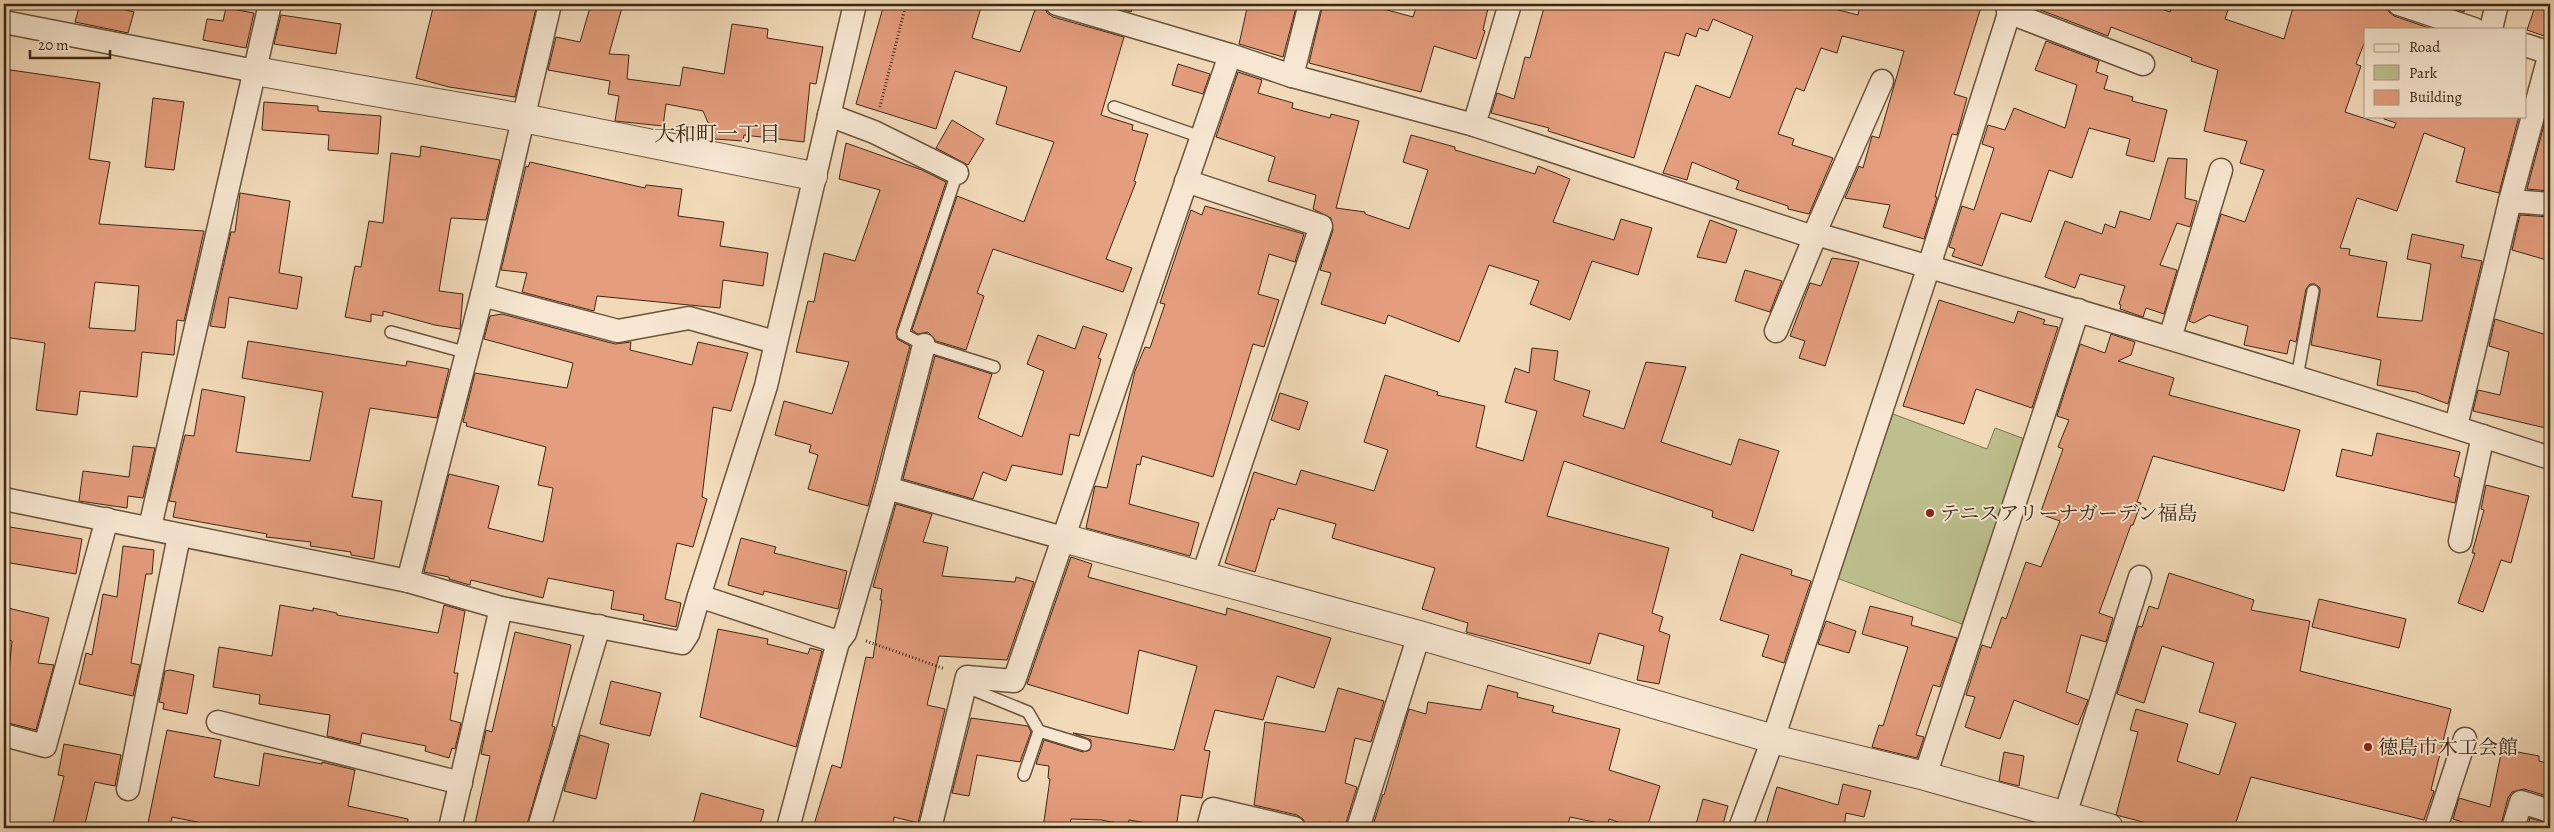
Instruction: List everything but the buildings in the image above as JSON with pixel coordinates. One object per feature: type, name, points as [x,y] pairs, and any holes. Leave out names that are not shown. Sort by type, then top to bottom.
[{"type":"street","points":[[150,527],[270,4]]},
{"type":"street","points":[[408,581],[468,353],[550,4]]},
{"type":"street","points":[[4,499],[150,527],[179,536],[408,581],[501,608],[682,643],[688,634],[766,386],[813,176],[855,4]]},
{"type":"street","points":[[1056,4],[1088,8],[1292,76],[1474,125],[1815,235],[2078,310],[2456,426],[2550,458]]},
{"type":"street","points":[[1292,76],[1310,4]]},
{"type":"street","points":[[1474,125],[1510,4]]},
{"type":"street","points":[[2399,4],[2471,28]]},
{"type":"street","points":[[2491,28],[2497,4]]},
{"type":"street","points":[[1740,828],[1773,739],[1929,266],[2010,8],[2143,64]]},
{"type":"street","points":[[4,22],[255,71],[523,118],[813,176]]},
{"type":"street","points":[[2456,426],[2510,201],[2550,53],[2526,45]]},
{"type":"street","points":[[930,828],[965,681],[1014,681],[1230,55]]},
{"type":"street","points":[[1776,331],[1815,235],[1882,81]]},
{"type":"street","points":[[829,115],[874,132],[957,173]]},
{"type":"street","points":[[2170,338],[2221,170]]},
{"type":"street","points":[[1186,181],[1321,226],[1202,578]]},
{"type":"street","points":[[2510,201],[2550,204]]},
{"type":"street","points":[[482,295],[618,331],[689,318],[775,342]]},
{"type":"street","points":[[1924,776],[2078,310]]},
{"type":"street","points":[[788,828],[842,637],[887,488],[924,346]]},
{"type":"street","points":[[2460,540],[2483,436]]},
{"type":"street","points":[[887,488],[1202,578],[1419,635],[1773,739],[1924,776],[2109,828]]},
{"type":"street","points":[[4,736],[45,746],[106,520]]},
{"type":"street","points":[[128,789],[179,536]]},
{"type":"street","points":[[2065,815],[2140,577]]},
{"type":"street","points":[[699,596],[842,637]]},
{"type":"street","points":[[450,828],[501,608]]},
{"type":"street","points":[[539,828],[599,626]]},
{"type":"street","points":[[1358,828],[1419,635]]},
{"type":"street","points":[[218,722],[461,783]]},
{"type":"street","points":[[2436,828],[2465,739]]},
{"type":"street","points":[[2513,828],[2521,802],[2550,811]]},
{"type":"street","points":[[1208,828],[1213,809],[1294,828]]},
{"type":"lane","points":[[1114,107],[1201,137]]},
{"type":"lane","points":[[957,173],[903,334],[924,346],[994,367]]},
{"type":"lane","points":[[2297,377],[2313,291]]},
{"type":"lane","points":[[391,332],[468,353]]},
{"type":"lane","points":[[965,681],[1028,712],[1039,731],[1085,745]]},
{"type":"lane","points":[[1024,775],[1039,731]]},
{"type":"path","points":[[874,132],[906,4]]},
{"type":"path","points":[[842,637],[965,681]]},
{"type":"green space","name":"テニスアリーナガーデン福島","points":[[1893,414],[1987,449],[1995,428],[2030,441],[1962,624],[1834,577]]},
{"type":"place","name":"テニスアリーナガーデン福島","points":[[1930,513]]},
{"type":"place","name":"徳島市木工会館","points":[[2368,747]]},
{"type":"district","name":"大和町一丁目","points":[[717,134]]}]
